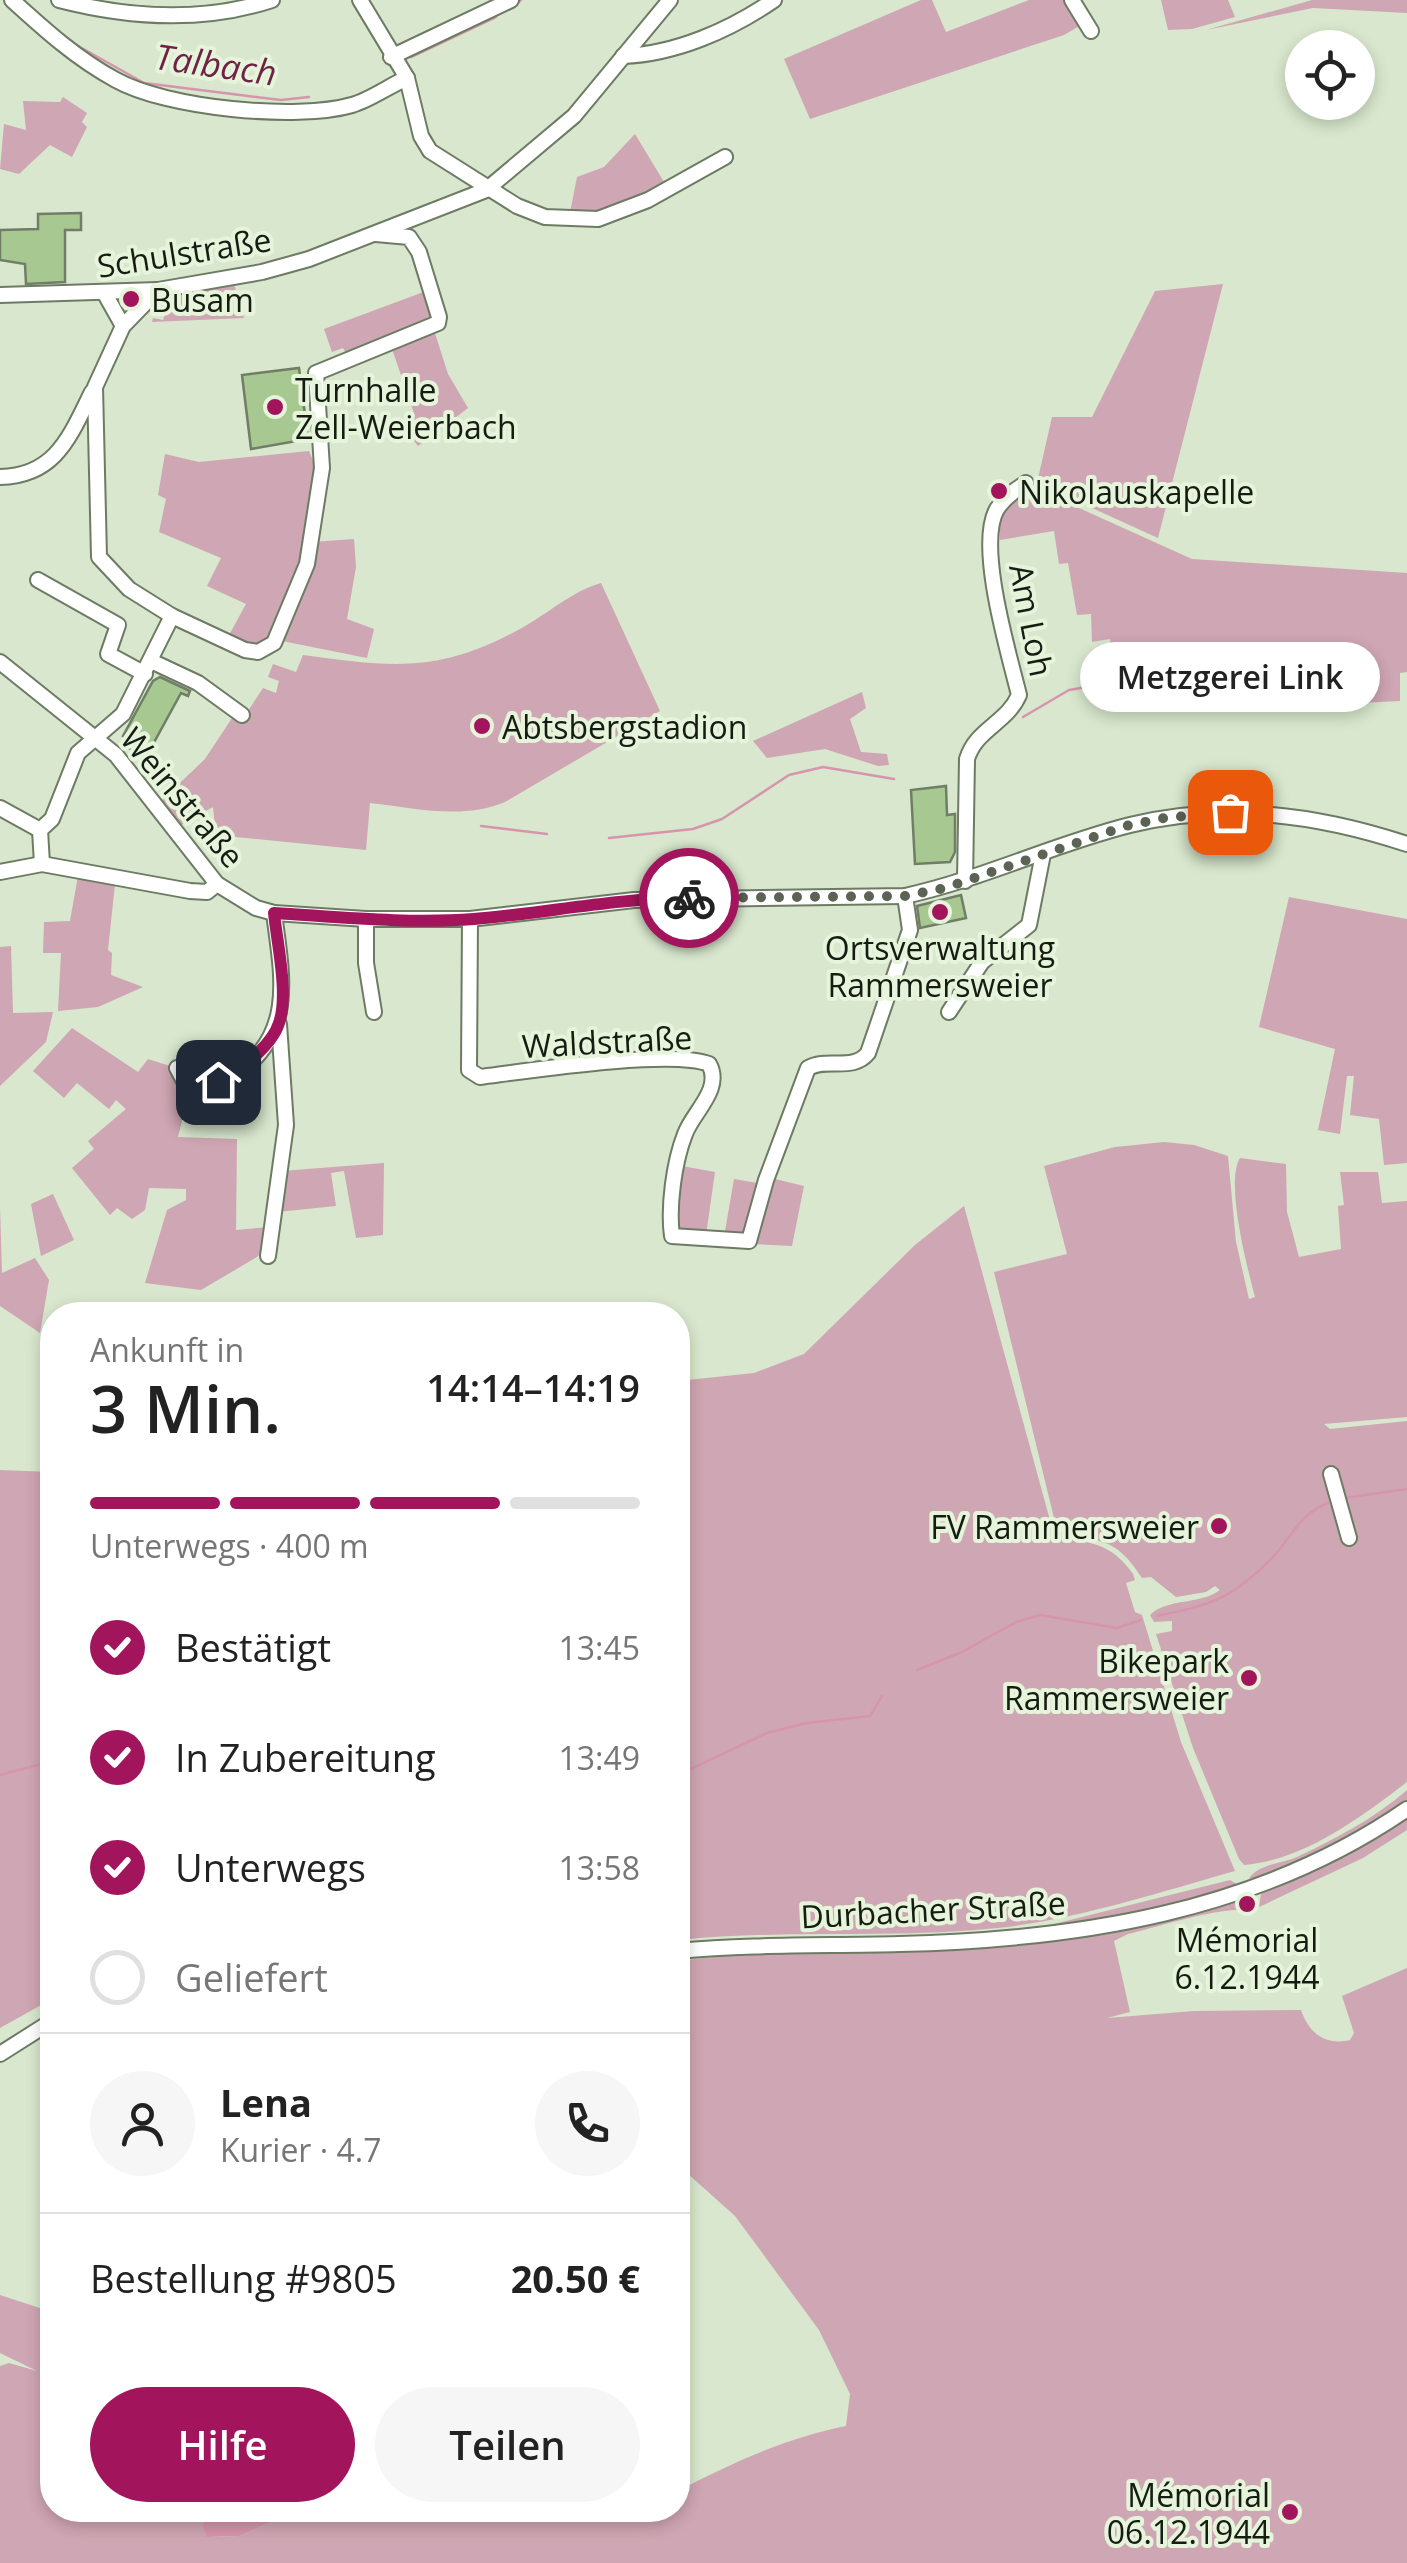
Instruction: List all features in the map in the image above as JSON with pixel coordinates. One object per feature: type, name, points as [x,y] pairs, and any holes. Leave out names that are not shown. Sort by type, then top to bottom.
[{"type":"street","points":[[12,0],[66,48],[119,82],[169,99],[260,113],[352,105],[407,78]]},
{"type":"street","points":[[59,0],[117,13],[170,17],[210,14],[272,0]]},
{"type":"street","points":[[360,0],[407,78],[421,136],[430,151],[486,190],[545,217],[598,219],[648,200],[725,157]]},
{"type":"street","points":[[391,57],[512,0]]},
{"type":"street","name":"Schulstraße","points":[[0,295],[158,290],[262,272],[309,259],[486,190],[574,116],[670,0]]},
{"type":"street","points":[[623,56],[641,56],[704,38],[774,0]]},
{"type":"street","points":[[1072,0],[1090,31]]},
{"type":"street","points":[[95,387],[99,557],[129,589],[172,616],[245,650],[258,652],[274,643],[307,564],[322,468],[316,373],[438,323],[429,281],[409,236],[371,234]]},
{"type":"street","points":[[0,477],[34,472],[48,462],[71,433],[123,326],[158,290]]},
{"type":"street","points":[[105,294],[123,326]]},
{"type":"street","points":[[71,433],[96,438]]},
{"type":"street","name":"Am Loh","points":[[965,881],[967,759],[971,744],[1013,710],[1019,695],[991,582],[994,512],[1008,495],[1026,483]]},
{"type":"street","points":[[38,580],[118,624],[108,654],[198,683],[242,715]]},
{"type":"street","points":[[42,864],[40,830],[52,818],[78,753],[99,739],[123,714],[172,616]]},
{"type":"street","name":"Weinstraße","points":[[0,662],[99,739],[168,816],[217,884],[256,908],[274,913],[366,919],[470,919],[634,900],[905,896],[965,881],[1126,826],[1230,812],[1272,813],[1319,821],[1407,844]]},
{"type":"street","points":[[0,808],[40,830]]},
{"type":"street","points":[[949,1012],[982,962],[1029,925],[1042,854]]},
{"type":"street","points":[[0,872],[42,864],[190,891],[207,892],[217,884]]},
{"type":"street","name":"Waldstraße","points":[[470,919],[468,1070],[480,1077],[655,1060],[694,1059],[709,1064],[714,1073],[712,1085],[683,1138],[674,1190],[672,1236],[749,1240],[766,1180],[808,1068],[818,1062],[852,1063],[863,1060],[868,1053],[910,930],[905,896]]},
{"type":"street","points":[[268,1256],[286,1125],[279,1024],[281,975],[274,913]]},
{"type":"street","points":[[366,919],[366,963],[374,1012]]},
{"type":"street","points":[[177,1068],[192,1096],[243,1069],[279,1024]]},
{"type":"street","points":[[1332,1474],[1348,1538]]},
{"type":"street","name":"Durbacher Straße","points":[[690,1950],[977,1941],[1110,1925],[1249,1890],[1322,1861],[1407,1809]]},
{"type":"street","points":[[0,2054],[40,2029]]},
{"type":"shaded area","points":[[921,0],[932,0],[946,32],[1029,0],[1067,0],[1081,25],[1064,35],[810,119],[784,59]]},
{"type":"shaded area","points":[[1161,0],[1228,0],[1235,17],[1192,29],[1168,30]]},
{"type":"shaded area","points":[[1312,0],[1407,0],[1407,13],[1313,8],[1206,30]]},
{"type":"shaded area","points":[[63,97],[87,113],[82,122],[87,127],[72,157],[50,145],[19,174],[0,169],[4,124],[26,130],[23,101],[60,102]]},
{"type":"shaded area","points":[[635,134],[667,187],[628,207],[569,218],[577,177],[604,167]]},
{"type":"shaded area","points":[[234,284],[244,318],[152,322],[153,318],[163,320],[165,314],[158,309],[173,294]]},
{"type":"shaded area","points":[[1223,284],[1158,538],[1037,483],[1052,417],[1092,417],[1155,291]]},
{"type":"shaded area","points":[[429,290],[434,318],[347,355],[343,348],[332,352],[324,329]]},
{"type":"shaded area","points":[[434,330],[448,374],[468,408],[418,446],[400,423],[415,416],[391,346]]},
{"type":"shaded area","points":[[309,451],[316,467],[298,579],[268,644],[260,648],[228,637],[246,604],[207,586],[221,558],[159,532],[166,499],[158,495],[165,454],[199,462]]},
{"type":"shaded area","points":[[1022,488],[1048,494],[1192,559],[1407,573],[1407,672],[1400,673],[1400,701],[1359,703],[1354,651],[1280,658],[1115,686],[1110,639],[1092,642],[1091,614],[1077,615],[1068,563],[1059,564],[1054,531],[1000,540],[998,517]]},
{"type":"shaded area","points":[[354,539],[356,567],[347,619],[374,629],[367,658],[282,641],[310,575],[313,542]]},
{"type":"shaded area","name":"Abtsbergstadion","points":[[601,583],[660,711],[505,802],[456,812],[370,803],[366,850],[216,835],[213,807],[181,825],[161,801],[205,759],[234,715],[242,720],[263,688],[276,693],[279,681],[268,677],[273,664],[296,672],[303,655],[389,664],[464,654],[491,644]]},
{"type":"shaded area","points":[[862,692],[866,708],[850,719],[861,752],[887,754],[889,765],[878,766],[825,749],[767,758],[753,741]]},
{"type":"shaded area","points":[[78,876],[115,884],[108,950],[112,953],[111,975],[143,987],[98,1007],[58,1011],[61,953],[43,953],[44,922],[70,921]]},
{"type":"shaded area","points":[[1289,897],[1407,919],[1407,1163],[1384,1165],[1379,1119],[1350,1115],[1354,1076],[1347,1076],[1340,1134],[1318,1130],[1335,1049],[1259,1027]]},
{"type":"shaded area","points":[[11,946],[13,1013],[53,1012],[46,1042],[0,1086],[0,947]]},
{"type":"shaded area","points":[[72,1028],[138,1072],[148,1059],[170,1066],[187,1101],[178,1137],[237,1139],[236,1230],[269,1227],[265,1248],[257,1257],[201,1290],[145,1283],[167,1210],[186,1200],[186,1189],[149,1188],[145,1210],[132,1219],[117,1208],[110,1215],[72,1168],[94,1149],[88,1141],[126,1109],[116,1100],[109,1109],[77,1083],[64,1098],[33,1071]]},
{"type":"shaded area","points":[[1164,1142],[1194,1145],[1228,1156],[1236,1242],[1249,1299],[1255,1297],[1236,1205],[1240,1158],[1286,1164],[1287,1212],[1299,1257],[1341,1249],[1338,1206],[1344,1205],[1340,1172],[1378,1172],[1382,1203],[1407,1201],[1407,1417],[1324,1424],[1330,1429],[1407,1421],[1407,1782],[1351,1823],[1310,1846],[1244,1865],[1193,1748],[1156,1634],[1172,1631],[1172,1621],[1154,1622],[1150,1615],[1165,1606],[1220,1590],[1215,1586],[1206,1592],[1176,1597],[1151,1577],[1142,1578],[1120,1551],[1055,1522],[994,1272],[1067,1254],[1044,1166],[1115,1147]]},
{"type":"shaded area","points":[[384,1163],[383,1235],[356,1238],[344,1171],[331,1173],[336,1206],[277,1212],[282,1171]]},
{"type":"shaded area","points":[[682,1166],[715,1172],[706,1235],[676,1229]]},
{"type":"shaded area","points":[[771,1178],[804,1186],[792,1246],[754,1244]]},
{"type":"shaded area","points":[[734,1179],[763,1184],[746,1234],[724,1237]]},
{"type":"shaded area","points":[[53,1194],[74,1240],[41,1256],[31,1204]]},
{"type":"shaded area","points":[[0,1206],[2,1273],[35,1258],[49,1280],[45,1302],[40,1302],[40,1333],[0,1306]]},
{"type":"shaded area","points":[[964,1206],[1051,1524],[1112,1553],[1133,1574],[1135,1580],[1126,1583],[1135,1612],[1142,1615],[1181,1742],[1235,1871],[1088,1912],[998,1928],[690,1939],[690,1380],[754,1373],[804,1354],[915,1245]]},
{"type":"shaded area","points":[[0,1470],[40,1472],[40,2006],[0,2028]]},
{"type":"shaded area","points":[[1407,1790],[1407,1802],[1331,1850],[1286,1871],[1249,1878],[1259,1869],[1299,1856],[1341,1835]]},
{"type":"shaded area","points":[[1407,1816],[1407,1830],[1363,1858],[1259,1907],[1261,1894],[1267,1890],[1319,1869]]},
{"type":"shaded area","points":[[1230,1880],[1238,1885],[1232,1890],[1149,1911],[1046,1929],[1046,1926]]},
{"type":"shaded area","points":[[1243,1900],[1249,1901],[1255,1912],[1212,1913],[1114,1941],[1130,2012],[1107,2018],[1194,2011],[1301,2010],[1319,2036],[1333,2041],[1350,2040],[1354,2033],[1342,1996],[1407,1968],[1407,2563],[0,2563],[0,2366],[9,2363],[37,2371],[0,2353],[0,2295],[40,2308],[40,2522],[204,2522],[208,2537],[240,2536],[271,2522],[690,2522],[690,2485],[781,2444],[846,2426],[850,2394],[819,2330],[735,2216],[690,2176],[690,1960],[763,1953],[1019,1945],[1160,1920]]},
{"type":"shaded area","points":[[271,2522],[240,2536],[207,2537],[202,2524]]},
{"type":"building","points":[[81,213],[81,230],[65,230],[65,282],[26,284],[25,264],[0,260],[0,230],[38,229],[38,214]]},
{"type":"building","name":"Turnhalle Zell-Weierbach","points":[[299,368],[308,439],[251,449],[242,375]]},
{"type":"building","points":[[160,677],[190,691],[188,696],[181,693],[146,757],[123,745],[127,738],[123,736],[153,681]]},
{"type":"building","points":[[946,786],[947,815],[955,814],[955,852],[950,862],[915,864],[911,790]]},
{"type":"building","name":"Ortsverwaltung Rammersweier","points":[[961,895],[966,918],[920,928],[917,906]]},
{"type":"waterway","points":[[512,8],[521,0]]},
{"type":"waterway","name":"Talbach","points":[[411,57],[496,17]]},
{"type":"waterway","name":"Talbach","points":[[71,42],[144,83],[281,100],[309,97]]},
{"type":"waterway","points":[[1023,717],[1069,690],[1110,683],[1170,663],[1236,656],[1246,660],[1247,699]]},
{"type":"waterway","points":[[609,838],[693,829],[722,819],[789,775],[823,767],[894,779]]},
{"type":"waterway","points":[[481,826],[547,834]]},
{"type":"waterway","points":[[1344,1498],[1407,1489]]},
{"type":"waterway","points":[[1157,1616],[1193,1608],[1233,1591],[1273,1557],[1303,1520],[1328,1503]]},
{"type":"waterway","points":[[917,1670],[962,1652],[1016,1622],[1040,1615],[1117,1628],[1141,1620]]},
{"type":"waterway","points":[[690,1769],[767,1733],[807,1723],[870,1716],[882,1696]]},
{"type":"waterway","points":[[0,1775],[40,1764]]},
{"type":"way so far","points":[[689,898],[905,896],[945,888],[1126,826],[1230,812]]},
{"type":"place","name":"Busam","points":[[131,299]]},
{"type":"place","name":"Turnhalle Zell-Weierbach","points":[[275,407]]},
{"type":"place","name":"Nikolauskapelle","points":[[999,491]]},
{"type":"place","name":"Abtsbergstadion","points":[[482,726]]},
{"type":"place","name":"Metzgerei Link","points":[[1230,812]]},
{"type":"place","name":"Ortsverwaltung Rammersweier","points":[[940,912]]},
{"type":"place","name":"FV Rammersweier","points":[[1219,1526]]},
{"type":"place","name":"Bikepark Rammersweier","points":[[1249,1678]]},
{"type":"place","name":"Mémorial 6.12.1944","points":[[1247,1904]]},
{"type":"place","name":"Mémorial 06.12.1944","points":[[1290,2512]]},
{"type":"route","points":[[218,1082],[243,1069],[279,1024],[281,975],[274,913],[366,919],[470,919],[634,900],[689,898]]}]
